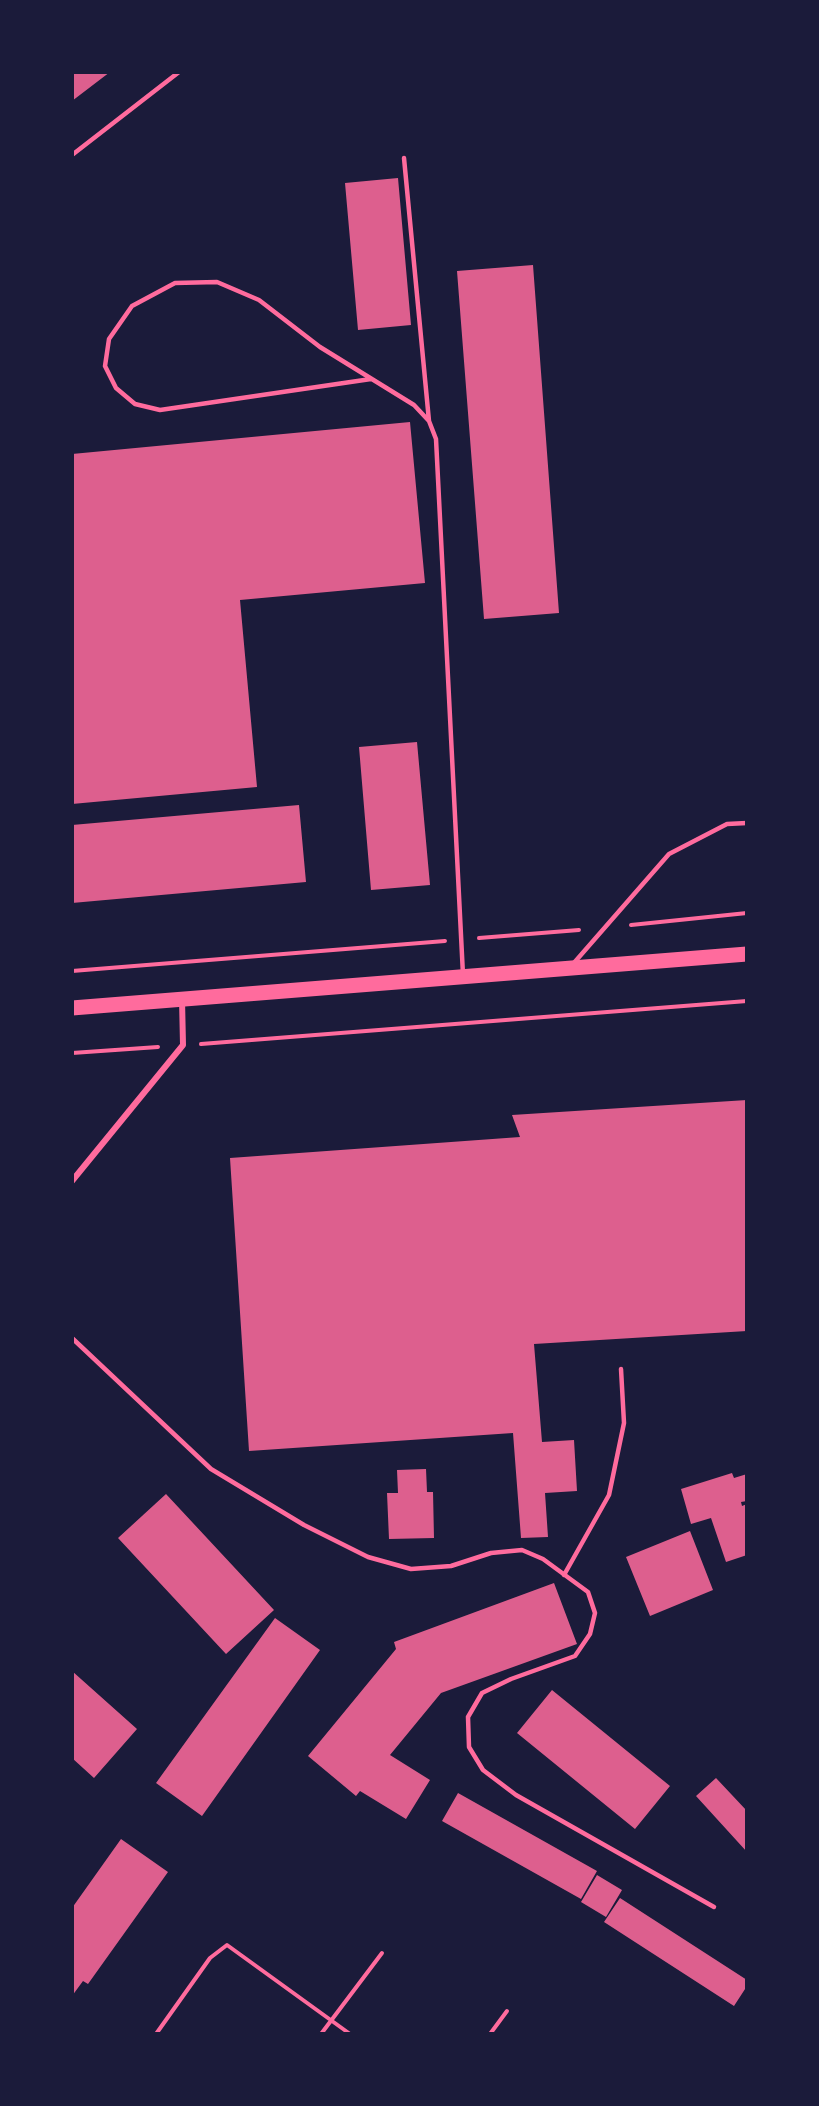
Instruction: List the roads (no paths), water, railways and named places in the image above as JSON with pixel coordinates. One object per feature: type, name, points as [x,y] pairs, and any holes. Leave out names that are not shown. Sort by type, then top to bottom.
[{"type":"main road","points":[[72,1008],[747,954]]},
{"type":"street","points":[[72,1181],[183,1045],[182,998]]},
{"type":"lane","points":[[72,155],[179,72]]},
{"type":"lane","points":[[404,158],[429,422],[436,439],[463,978]]},
{"type":"lane","points":[[371,379],[160,410],[135,404],[116,388],[105,366],[109,339],[132,306],[175,283],[217,282],[260,300],[320,347],[414,405],[429,422]]},
{"type":"lane","points":[[568,970],[669,854],[727,824],[747,823]]},
{"type":"lane","points":[[72,1338],[211,1469],[304,1525],[368,1557],[411,1569],[451,1566],[491,1553],[522,1550],[543,1559],[588,1592],[595,1613],[591,1635],[575,1656],[511,1679],[482,1694],[468,1716],[469,1747],[483,1770],[516,1795],[714,1907]]},
{"type":"lane","points":[[564,1575],[609,1495],[624,1423],[621,1369]]}]
